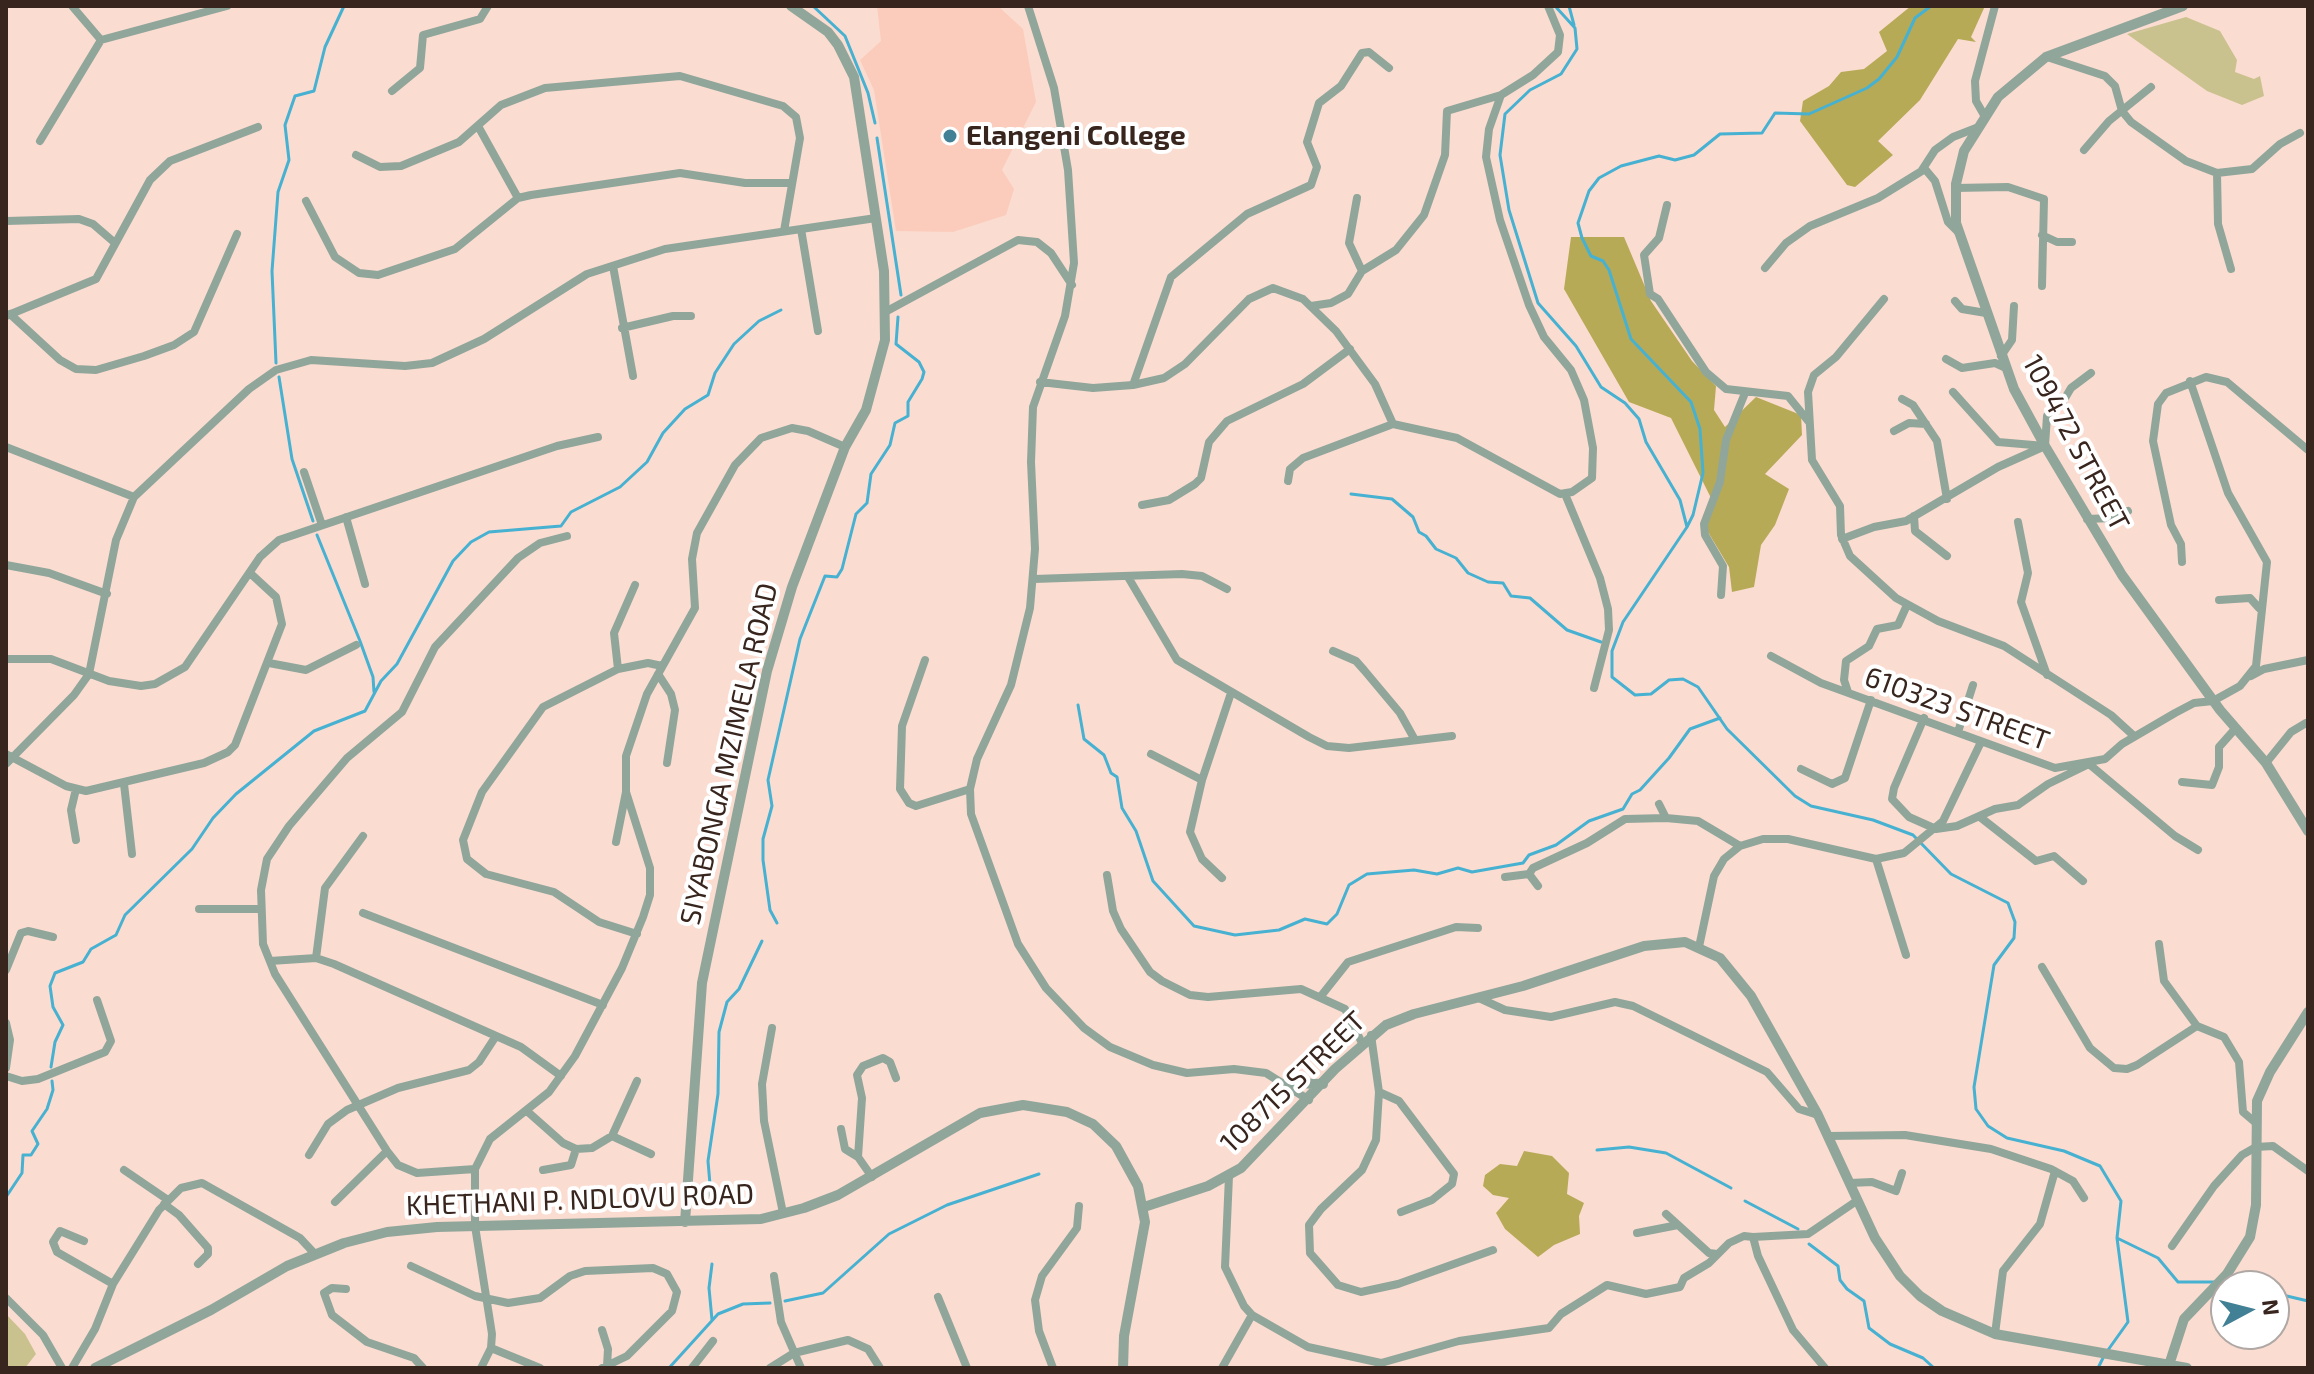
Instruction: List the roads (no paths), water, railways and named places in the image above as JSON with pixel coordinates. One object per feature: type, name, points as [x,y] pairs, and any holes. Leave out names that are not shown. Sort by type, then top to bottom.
[{"type":"street","points":[[72,6],[101,40]]},
{"type":"street","points":[[40,141],[101,40],[227,6]]},
{"type":"street","points":[[392,91],[422,65],[423,35],[480,19],[488,6]]},
{"type":"street","name":"SIYABONGA MZIMELA ROAD","points":[[685,1222],[694,1061],[706,961],[772,651],[792,587],[845,447],[866,410],[877,378],[887,311],[854,77],[828,32],[791,6]]},
{"type":"street","points":[[1028,6],[1044,47],[1061,126],[1072,212],[1072,285],[1065,316],[1040,382],[1031,424],[1034,579],[1014,675],[977,759],[970,789],[977,836],[1018,944],[1046,988],[1084,1028],[1128,1056],[1172,1071],[1252,1070],[1286,1083],[1309,1100]]},
{"type":"street","points":[[1311,306],[1344,297],[1362,271],[1396,250],[1427,210],[1445,155],[1447,111],[1501,95],[1533,75],[1558,52],[1560,35],[1548,6]]},
{"type":"street","points":[[1984,115],[1976,101],[1975,81],[1995,6]]},
{"type":"street","name":"109472 STREET","points":[[2183,6],[2046,57],[1998,97],[1964,151],[1955,188],[1959,233],[2006,368],[2045,446],[2087,519],[2122,575],[2213,701],[2266,763],[2308,831]]},
{"type":"street","points":[[1133,385],[1171,277],[1247,214],[1311,185],[1317,167],[1307,142],[1319,103],[1341,86],[1362,53],[1369,52],[1389,68]]},
{"type":"street","points":[[2046,57],[2092,70],[2110,80],[2122,111],[2131,122],[2179,156],[2217,173],[2252,169],[2280,144],[2300,133]]},
{"type":"street","points":[[356,155],[380,167],[401,166],[459,142],[501,105],[545,88],[680,76],[783,106],[793,112],[800,138],[784,231]]},
{"type":"street","points":[[2084,150],[2151,87]]},
{"type":"street","points":[[1288,481],[1290,469],[1303,458],[1393,424],[1457,438],[1548,489],[1565,494],[1583,485],[1594,470],[1589,418],[1571,370],[1547,341],[1536,320],[1500,220],[1485,150],[1501,95]]},
{"type":"street","points":[[478,126],[518,198]]},
{"type":"street","points":[[237,234],[194,332],[154,352],[100,369],[76,369],[60,360],[8,315],[88,285],[101,273],[150,180],[170,161],[258,127]]},
{"type":"street","points":[[1765,268],[1801,231],[1878,198],[1921,171],[1935,150],[1953,137],[1976,128]]},
{"type":"street","points":[[1921,171],[1932,174],[1948,222],[1959,233]]},
{"type":"street","points":[[306,201],[326,244],[344,266],[359,273],[378,275],[455,249],[483,230],[518,198],[680,173],[745,183],[791,183]]},
{"type":"street","points":[[2217,173],[2218,224],[2231,269]]},
{"type":"street","points":[[1955,188],[2008,187],[2044,199],[2042,286]]},
{"type":"street","points":[[1357,198],[1349,243],[1362,271]]},
{"type":"street","points":[[1667,205],[1659,238],[1644,255],[1650,294],[1658,299],[1706,372],[1726,389],[1745,393],[1767,391],[1788,396],[1812,425]]},
{"type":"street","points":[[250,573],[269,588],[280,605],[282,624],[269,663],[228,752],[204,763],[95,791],[76,789],[8,759],[64,706],[89,674],[116,540],[134,497],[249,389],[276,370],[311,360],[405,366],[439,362],[484,339],[587,274],[665,249],[876,218]]},
{"type":"street","points":[[6,221],[79,219],[93,224],[115,243]]},
{"type":"street","points":[[801,229],[818,331]]},
{"type":"street","points":[[2042,235],[2057,242],[2072,242]]},
{"type":"street","points":[[887,311],[1018,240],[1037,242],[1051,253],[1072,285]]},
{"type":"street","points":[[613,266],[633,376]]},
{"type":"street","points":[[1040,382],[1070,388],[1133,385],[1164,378],[1185,364],[1249,299],[1264,290],[1284,290],[1311,306],[1350,349],[1375,384],[1393,424]]},
{"type":"street","points":[[1884,299],[1836,357],[1819,370],[1811,383],[1807,402],[1812,425],[1812,460],[1840,506],[1842,539],[1862,571],[1907,605],[1938,621],[2004,646],[2120,721],[2134,736]]},
{"type":"street","points":[[1955,301],[1962,309],[1986,313]]},
{"type":"street","points":[[2001,356],[2012,340],[2014,306]]},
{"type":"street","points":[[622,328],[673,316],[691,316]]},
{"type":"street","points":[[1142,505],[1169,500],[1195,484],[1201,478],[1209,442],[1227,421],[1303,384],[1350,349]]},
{"type":"street","points":[[1946,359],[1962,368],[1995,363],[2006,368]]},
{"type":"street","points":[[2045,446],[2047,416],[2061,405],[2071,388],[2091,373]]},
{"type":"street","points":[[2182,562],[2181,544],[2171,525],[2153,441],[2161,397],[2190,381],[2209,377],[2227,382],[2308,450]]},
{"type":"street","points":[[2190,381],[2228,493],[2266,557],[2268,572],[2259,608],[2258,653],[2250,676]]},
{"type":"street","points":[[1953,392],[1998,442],[2045,446]]},
{"type":"street","points":[[1721,595],[1723,566],[1705,535],[1704,524],[1720,482],[1726,440],[1745,393]]},
{"type":"street","points":[[1902,399],[1913,405],[1937,441],[1947,499]]},
{"type":"street","points":[[1894,431],[1909,423],[1926,424]]},
{"type":"street","points":[[616,842],[626,792],[626,756],[647,694],[695,608],[692,559],[697,533],[749,447],[761,438],[792,428],[808,431],[845,447]]},
{"type":"street","points":[[6,659],[51,659],[89,674],[141,686],[168,679],[190,660],[260,557],[279,540],[557,446],[598,437]]},
{"type":"street","points":[[1842,539],[1879,525],[1898,525],[1998,467],[2045,446]]},
{"type":"street","points":[[6,447],[134,497]]},
{"type":"street","points":[[304,472],[322,525]]},
{"type":"street","points":[[1565,494],[1600,578],[1608,609],[1608,638],[1594,688]]},
{"type":"street","points":[[2087,519],[2112,518],[2128,511]]},
{"type":"street","points":[[1914,516],[1915,531],[1947,556]]},
{"type":"street","points":[[346,517],[365,584]]},
{"type":"street","points":[[2018,522],[2028,573],[2021,602],[2047,675]]},
{"type":"street","points":[[475,1169],[417,1173],[398,1165],[270,961],[263,944],[259,909],[267,859],[318,789],[347,758],[402,712],[435,647],[518,558],[540,543],[567,536]]},
{"type":"street","points":[[6,565],[49,573],[107,594]]},
{"type":"street","points":[[1034,579],[1194,574],[1227,589]]},
{"type":"street","points":[[1128,577],[1177,660],[1327,746],[1371,747],[1452,736]]},
{"type":"street","points":[[618,669],[614,633],[635,585]]},
{"type":"street","points":[[2219,600],[2250,598],[2259,608]]},
{"type":"street","points":[[1848,692],[1844,680],[1846,661],[1869,646],[1877,629],[1898,625],[1907,605]]},
{"type":"street","points":[[269,663],[306,670],[356,645]]},
{"type":"street","points":[[1333,651],[1356,661],[1400,713],[1415,740]]},
{"type":"street","name":"610323 STREET","points":[[1771,656],[1804,676],[1924,718],[2041,766],[2067,769],[2105,759],[2134,736],[2194,703],[2213,701],[2264,669],[2308,660]]},
{"type":"street","points":[[925,660],[902,726],[900,789],[909,803],[916,806],[970,789]]},
{"type":"street","points":[[637,934],[599,922],[554,892],[491,876],[467,859],[463,840],[482,792],[537,713],[550,701],[618,669],[648,663],[660,670],[675,710],[667,763]]},
{"type":"street","points":[[1958,732],[1973,685]]},
{"type":"street","points":[[1222,878],[1202,859],[1190,832],[1202,780],[1231,693]]},
{"type":"street","points":[[1801,769],[1832,784],[1845,778],[1871,700]]},
{"type":"street","points":[[1924,718],[1892,799],[1909,817],[1933,832]]},
{"type":"street","points":[[2266,763],[2291,732],[2306,723]]},
{"type":"street","points":[[2182,782],[2212,785],[2219,767],[2219,747],[2235,729]]},
{"type":"street","points":[[1933,832],[1981,742]]},
{"type":"street","points":[[1151,754],[1202,780]]},
{"type":"street","points":[[2187,1368],[1995,1334],[1942,1311],[1920,1296],[1887,1258],[1818,1115],[1751,996],[1720,958],[1699,947],[1714,876],[1724,859],[1740,846],[1763,839],[1788,839],[1876,859],[1904,853],[1933,832],[1995,809],[2018,805],[2048,784],[2089,764],[2175,836],[2198,850]]},
{"type":"street","points":[[124,784],[132,854]]},
{"type":"street","points":[[76,789],[71,810],[76,840]]},
{"type":"street","points":[[481,1368],[491,1348],[490,1301],[475,1226],[475,1169],[490,1139],[528,1112],[561,1076],[603,1005],[637,934],[650,895],[650,868],[626,792]]},
{"type":"street","points":[[1644,816],[1659,802],[1666,818]]},
{"type":"street","points":[[1505,877],[1529,874],[1533,868],[1587,843],[1625,819],[1644,816],[1698,821],[1740,846]]},
{"type":"street","points":[[1980,817],[2036,861],[2054,856],[2083,881]]},
{"type":"street","points":[[316,958],[325,888],[363,836]]},
{"type":"street","points":[[1876,859],[1906,955]]},
{"type":"street","points":[[1529,874],[1538,886]]},
{"type":"street","points":[[1107,875],[1113,911],[1121,929],[1150,972],[1169,985],[1190,995],[1287,989],[1321,996],[1351,1016],[1367,1039],[1379,1092],[1378,1127],[1372,1154],[1362,1170],[1321,1209],[1309,1225],[1308,1243],[1316,1263],[1338,1285],[1351,1291],[1373,1291],[1493,1250]]},
{"type":"street","points":[[199,909],[259,909]]},
{"type":"street","points":[[363,913],[603,1005]]},
{"type":"street","points":[[1321,996],[1348,962],[1456,927],[1478,928]]},
{"type":"street","points":[[6,970],[21,933],[28,931],[53,937]]},
{"type":"street","name":"108715 STREET","points":[[1144,1207],[1229,1176],[1251,1160],[1367,1039],[1414,1014],[1479,998],[1644,946],[1672,941],[1699,947]]},
{"type":"street","points":[[2159,944],[2164,981],[2197,1026],[2228,1041],[2239,1062],[2243,1112],[2256,1123]]},
{"type":"street","points":[[270,961],[316,958],[521,1047],[561,1076]]},
{"type":"street","points":[[2042,967],[2090,1048],[2114,1068],[2127,1069],[2137,1065],[2197,1026]]},
{"type":"street","points":[[1479,998],[1505,1010],[1551,1017],[1615,1002],[1633,1006],[1767,1072],[1799,1109],[1818,1115]]},
{"type":"street","points":[[6,1076],[32,1081],[105,1052],[111,1041],[97,1000]]},
{"type":"street","points":[[2169,1365],[2178,1330],[2202,1296],[2227,1274],[2242,1254],[2254,1221],[2256,1123],[2261,1090],[2308,1012]]},
{"type":"street","points":[[6,1023],[10,1040],[6,1068]]},
{"type":"street","points":[[772,1028],[763,1096],[783,1213]]},
{"type":"street","points":[[309,1155],[328,1124],[358,1105],[398,1088],[469,1070],[479,1062],[496,1036]]},
{"type":"street","points":[[858,1157],[862,1098],[857,1075],[863,1066],[883,1058],[890,1062],[896,1078]]},
{"type":"street","points":[[528,1112],[554,1137],[576,1149],[592,1148],[612,1136],[637,1081]]},
{"type":"street","points":[[1286,1083],[1323,1084]]},
{"type":"street","points":[[1379,1092],[1399,1101],[1451,1167],[1452,1184],[1432,1200],[1401,1212]]},
{"type":"street","name":"KHETHANI P. NDLOVU ROAD","points":[[95,1368],[314,1253],[387,1232],[475,1226],[740,1221],[783,1213],[825,1201],[980,1113],[1012,1105],[1038,1105],[1081,1117],[1105,1134],[1132,1171],[1144,1207],[1142,1247],[1123,1347],[1123,1368]]},
{"type":"street","points":[[841,1129],[845,1149],[858,1157],[872,1177]]},
{"type":"street","points":[[612,1136],[651,1154]]},
{"type":"street","points":[[1828,1136],[1927,1137],[1991,1149],[2055,1171],[2073,1181],[2084,1198]]},
{"type":"street","points":[[2172,1246],[2214,1186],[2242,1155],[2256,1147],[2273,1146],[2308,1171]]},
{"type":"street","points":[[543,1170],[571,1165],[576,1149]]},
{"type":"street","points":[[335,1202],[387,1151]]},
{"type":"street","points":[[124,1170],[166,1202],[208,1248],[208,1254],[198,1264]]},
{"type":"street","points":[[1995,1334],[2003,1271],[2040,1224],[2055,1171]]},
{"type":"street","points":[[1850,1183],[1872,1182],[1896,1191],[1902,1173]]},
{"type":"street","points":[[1229,1176],[1225,1267],[1236,1295],[1252,1315],[1308,1347],[1382,1365],[1459,1341],[1540,1331],[1607,1285],[1646,1294],[1680,1287],[1684,1278],[1737,1238],[1808,1234],[1858,1200]]},
{"type":"street","points":[[72,1368],[95,1329],[113,1284],[166,1202],[181,1188],[202,1183],[300,1238],[314,1253]]},
{"type":"street","points":[[1053,1368],[1039,1331],[1035,1300],[1042,1276],[1077,1228],[1079,1206]]},
{"type":"street","points":[[1666,1214],[1709,1253],[1717,1254]]},
{"type":"street","points":[[1637,1233],[1678,1225]]},
{"type":"street","points":[[84,1241],[56,1231],[53,1242],[57,1252],[113,1284]]},
{"type":"street","points":[[1753,1237],[1758,1256],[1793,1330],[1825,1368]]},
{"type":"street","points":[[411,1266],[490,1301],[528,1302],[540,1298],[570,1276],[585,1271],[661,1270],[675,1284],[676,1300],[672,1311],[627,1356],[604,1367]]},
{"type":"street","points":[[774,1276],[781,1322],[801,1368]]},
{"type":"street","points":[[346,1289],[332,1288],[324,1293],[332,1315],[367,1342],[414,1358],[423,1368]]},
{"type":"street","points":[[938,1297],[967,1368]]},
{"type":"street","points":[[6,1298],[43,1335],[62,1368]]},
{"type":"street","points":[[1222,1368],[1252,1315]]},
{"type":"street","points":[[602,1330],[608,1349],[604,1367]]},
{"type":"street","points":[[770,1368],[794,1353],[855,1340],[868,1349],[880,1368]]},
{"type":"street","points":[[692,1368],[713,1341]]},
{"type":"street","points":[[491,1348],[540,1368]]},
{"type":"waterway","points":[[276,363],[272,271],[278,192],[289,160],[285,125],[295,96],[314,91],[325,47],[344,6]]},
{"type":"waterway","points":[[813,6],[845,36],[868,93],[875,123]]},
{"type":"waterway","points":[[1555,6],[1575,28],[1577,49],[1561,74],[1530,90],[1505,114],[1500,155],[1509,210],[1538,303],[1576,346],[1601,387],[1625,403],[1639,419],[1646,442],[1680,500],[1687,527],[1623,622],[1612,651],[1612,677],[1635,695],[1651,694],[1669,680],[1683,679],[1698,687],[1727,729],[1795,796],[1811,806],[1873,820],[1913,835],[1951,874],[2008,903],[2015,922],[2014,938],[1994,965],[1974,1087],[1976,1109],[1988,1126],[2007,1138],[2064,1151],[2100,1166],[2121,1201],[2117,1238]]},
{"type":"waterway","points":[[1569,6],[1574,25]]},
{"type":"waterway","points":[[1687,527],[1703,473],[1700,429],[1691,402],[1631,339],[1609,270],[1603,261],[1591,256],[1582,238],[1578,223],[1589,191],[1599,178],[1621,166],[1659,156],[1675,160],[1694,155],[1720,134],[1762,133],[1775,113],[1809,114],[1867,88],[1897,57],[1915,18],[1931,6]]},
{"type":"waterway","points":[[877,138],[901,295]]},
{"type":"waterway","points":[[51,1067],[55,1042],[63,1025],[53,1007],[50,986],[55,973],[83,962],[91,949],[116,935],[125,915],[192,849],[213,818],[236,794],[314,731],[365,711],[381,681],[397,664],[453,561],[471,542],[489,532],[561,526],[571,512],[620,487],[647,462],[663,433],[685,409],[708,395],[715,373],[734,344],[759,321],[781,310]]},
{"type":"waterway","points":[[777,923],[770,910],[763,860],[763,839],[772,806],[768,780],[800,639],[825,576],[837,577],[842,569],[856,514],[867,503],[871,474],[890,445],[895,423],[908,416],[908,402],[924,372],[919,362],[896,344],[898,317]]},
{"type":"waterway","points":[[279,377],[292,459],[313,521]]},
{"type":"waterway","points":[[1351,494],[1392,499],[1413,517],[1419,532],[1436,549],[1456,558],[1468,573],[1488,582],[1503,583],[1511,596],[1530,598],[1567,630],[1601,642]]},
{"type":"waterway","points":[[317,535],[360,641],[373,677],[374,692]]},
{"type":"waterway","points":[[1078,705],[1084,739],[1104,755],[1111,773],[1117,777],[1122,808],[1136,831],[1153,881],[1194,926],[1235,935],[1279,930],[1305,919],[1327,924],[1337,914],[1349,885],[1367,874],[1414,870],[1437,874],[1458,868],[1472,872],[1523,863],[1529,855],[1556,845],[1589,821],[1623,809],[1632,794],[1640,790],[1669,758],[1690,729],[1720,718]]},
{"type":"waterway","points":[[711,1196],[708,1161],[718,1094],[719,1032],[727,1002],[739,989],[762,941]]},
{"type":"waterway","points":[[6,1197],[22,1173],[23,1155],[31,1155],[38,1144],[32,1131],[47,1109],[53,1090],[52,1081]]},
{"type":"waterway","points":[[1597,1150],[1629,1147],[1666,1153],[1731,1188]]},
{"type":"waterway","points":[[785,1301],[823,1293],[889,1234],[947,1205],[1039,1174]]},
{"type":"waterway","points":[[1745,1201],[1798,1229]]},
{"type":"waterway","points":[[2108,1350],[2128,1322],[2117,1238],[2158,1258],[2178,1282],[2210,1282]]},
{"type":"waterway","points":[[1809,1244],[1838,1266],[1840,1280],[1864,1301],[1869,1328],[1890,1344],[1923,1358],[1934,1368]]},
{"type":"waterway","points":[[712,1264],[709,1288],[712,1320]]},
{"type":"waterway","points":[[2290,1297],[2308,1301]]},
{"type":"waterway","points":[[669,1368],[718,1314],[743,1304],[770,1303]]},
{"type":"waterway","points":[[2098,1368],[2104,1356]]},
{"type":"place","name":"Elangeni College","points":[[950,136]]}]
